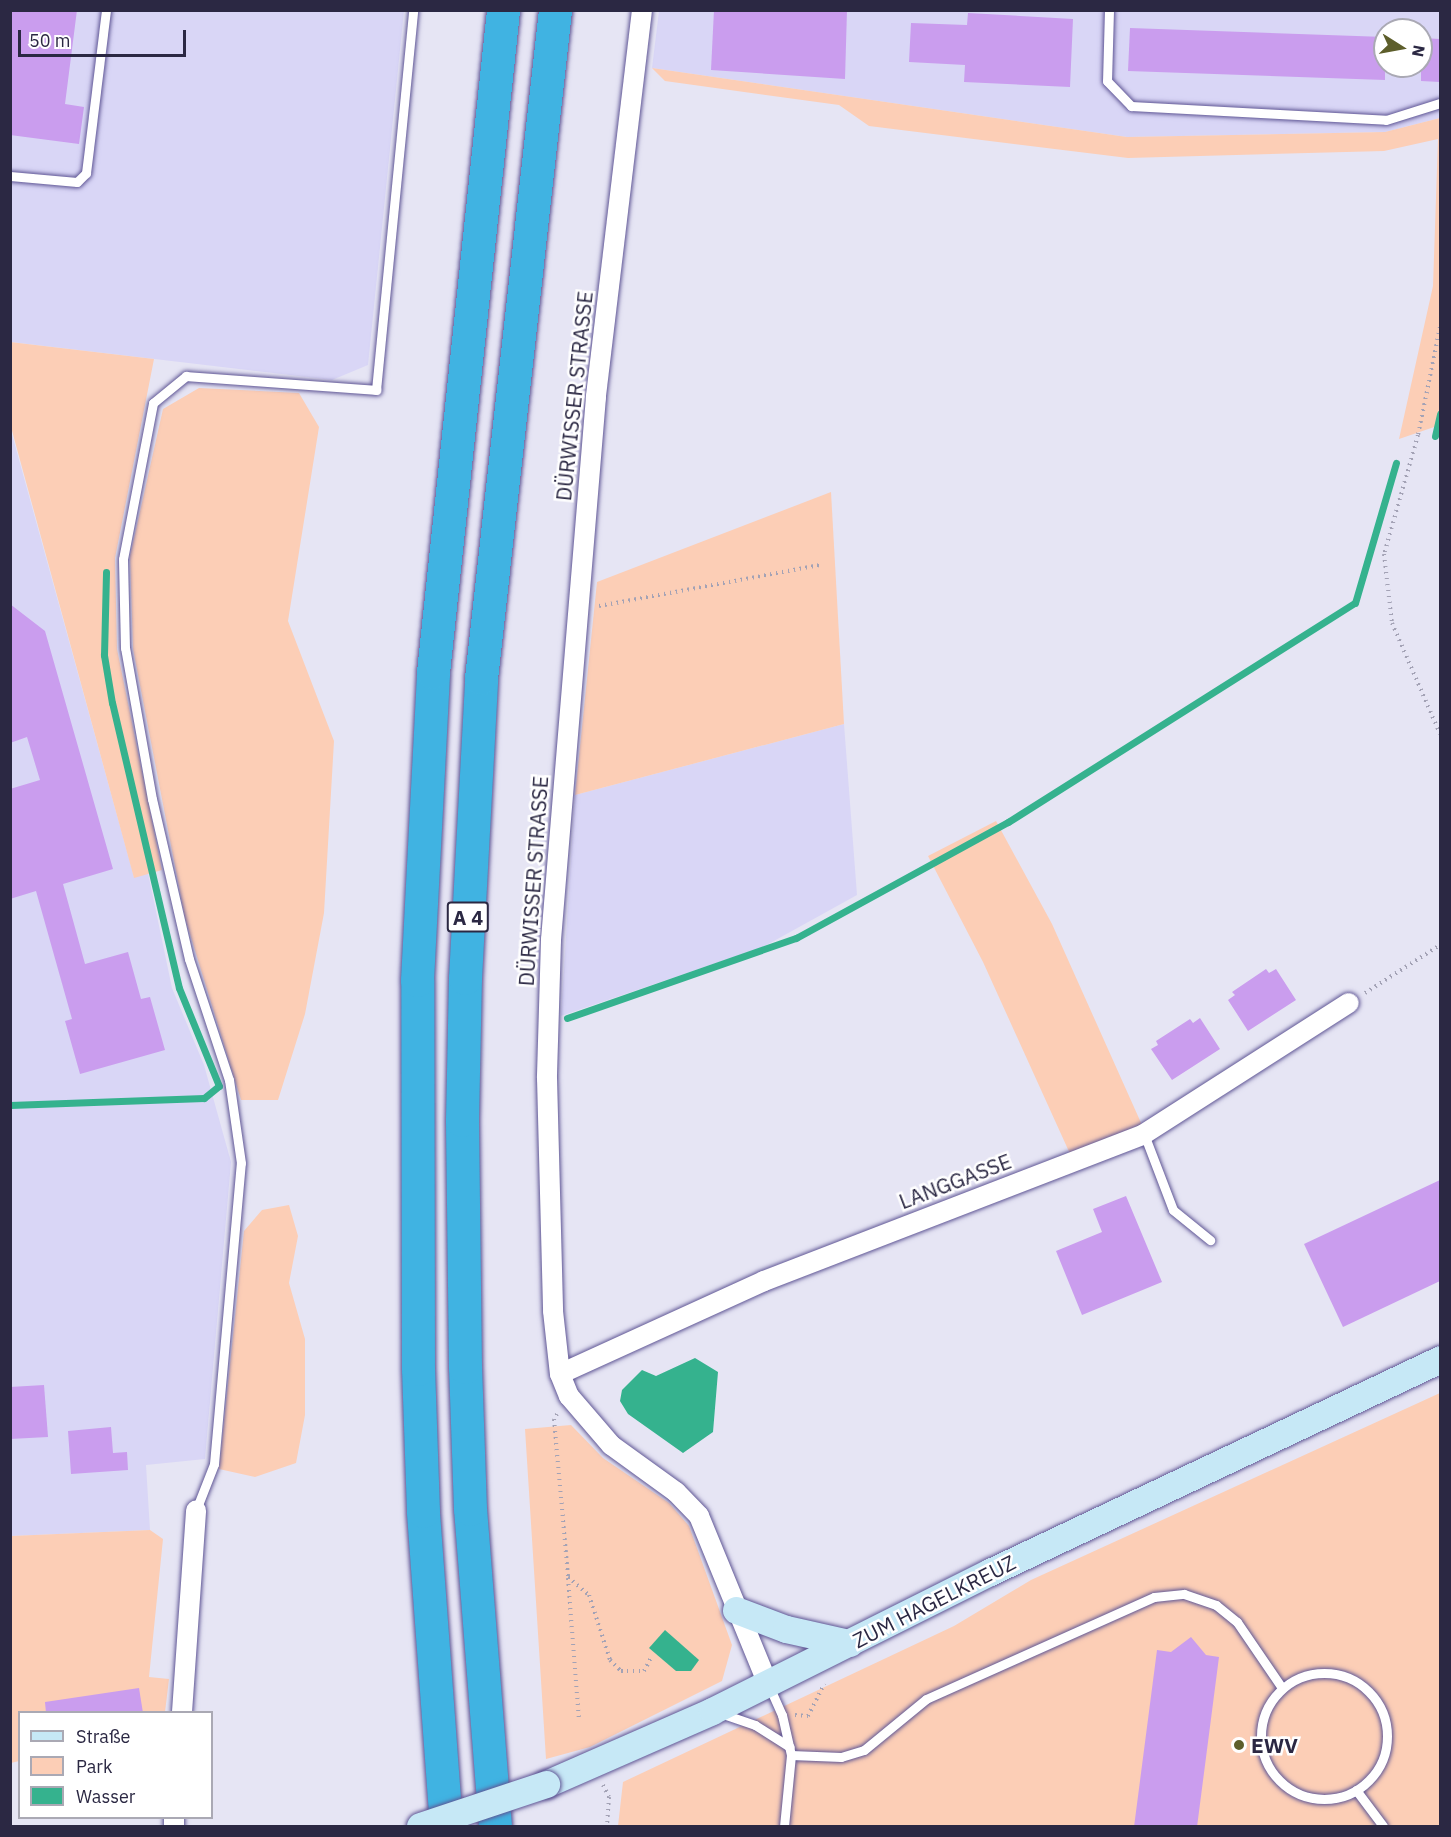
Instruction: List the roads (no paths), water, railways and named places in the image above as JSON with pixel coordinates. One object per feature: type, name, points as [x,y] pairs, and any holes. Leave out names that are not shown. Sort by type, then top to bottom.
[{"type":"highway","name":"A 4","points":[[446,1827],[423,1511],[419,1404],[415,1235],[417,980],[433,672],[503,10]]},
{"type":"highway","name":"A 4","points":[[495,1827],[472,1544],[466,1402],[462,1239],[465,978],[481,678],[555,10]]},
{"type":"street","name":"DÜRWISSER STRASSE","points":[[642,10],[596,397],[551,940],[547,1078],[551,1278],[560,1374],[569,1396],[611,1444],[676,1492],[699,1516],[768,1684]]},
{"type":"street","name":"LANGGASSE","points":[[560,1374],[765,1281],[1144,1134],[1349,1003]]},
{"type":"street","name":"ZUM HAGELKREUZ","points":[[420,1827],[546,1784],[712,1711],[990,1572],[1440,1359]]},
{"type":"street","points":[[182,1711],[196,1510]]},
{"type":"street","points":[[736,1610],[786,1629],[849,1643]]},
{"type":"lane","points":[[10,176],[77,182],[86,173],[106,10]]},
{"type":"lane","points":[[196,1510],[214,1464],[241,1163],[229,1080],[189,959],[152,799],[125,648],[123,559],[153,403],[186,376],[376,390],[413,10]]},
{"type":"lane","points":[[1109,10],[1107,81],[1131,106],[1386,120],[1440,103]]},
{"type":"lane","points":[[1144,1134],[1173,1210],[1210,1240]]},
{"type":"lane","points":[[712,1711],[746,1721],[791,1751],[841,1757],[864,1750],[893,1722],[926,1699],[1154,1597],[1184,1594],[1216,1605],[1237,1622],[1282,1688]]},
{"type":"lane","points":[[1314,1673],[1336,1673],[1355,1680],[1376,1700],[1387,1728],[1386,1748],[1379,1768],[1356,1790],[1339,1797],[1302,1795],[1273,1773],[1264,1756],[1263,1719],[1282,1688],[1314,1673]]},
{"type":"lane","points":[[768,1684],[782,1715],[791,1751],[784,1827]]},
{"type":"lane","points":[[1356,1790],[1383,1827]]},
{"type":"water","points":[[695,1358],[718,1372],[713,1432],[683,1453],[628,1414],[620,1401],[622,1390],[642,1370],[656,1376]]},
{"type":"water","points":[[665,1630],[699,1660],[691,1671],[676,1671],[649,1648]]},
{"type":"waterway","points":[[1435,436],[1440,414]]},
{"type":"waterway","points":[[567,1018],[796,938],[1008,822],[1355,603],[1396,463]]},
{"type":"waterway","points":[[10,1105],[204,1098],[219,1086],[179,988],[112,703],[104,655],[106,572]]},
{"type":"place","name":"EWV","points":[[1239,1745]]}]
